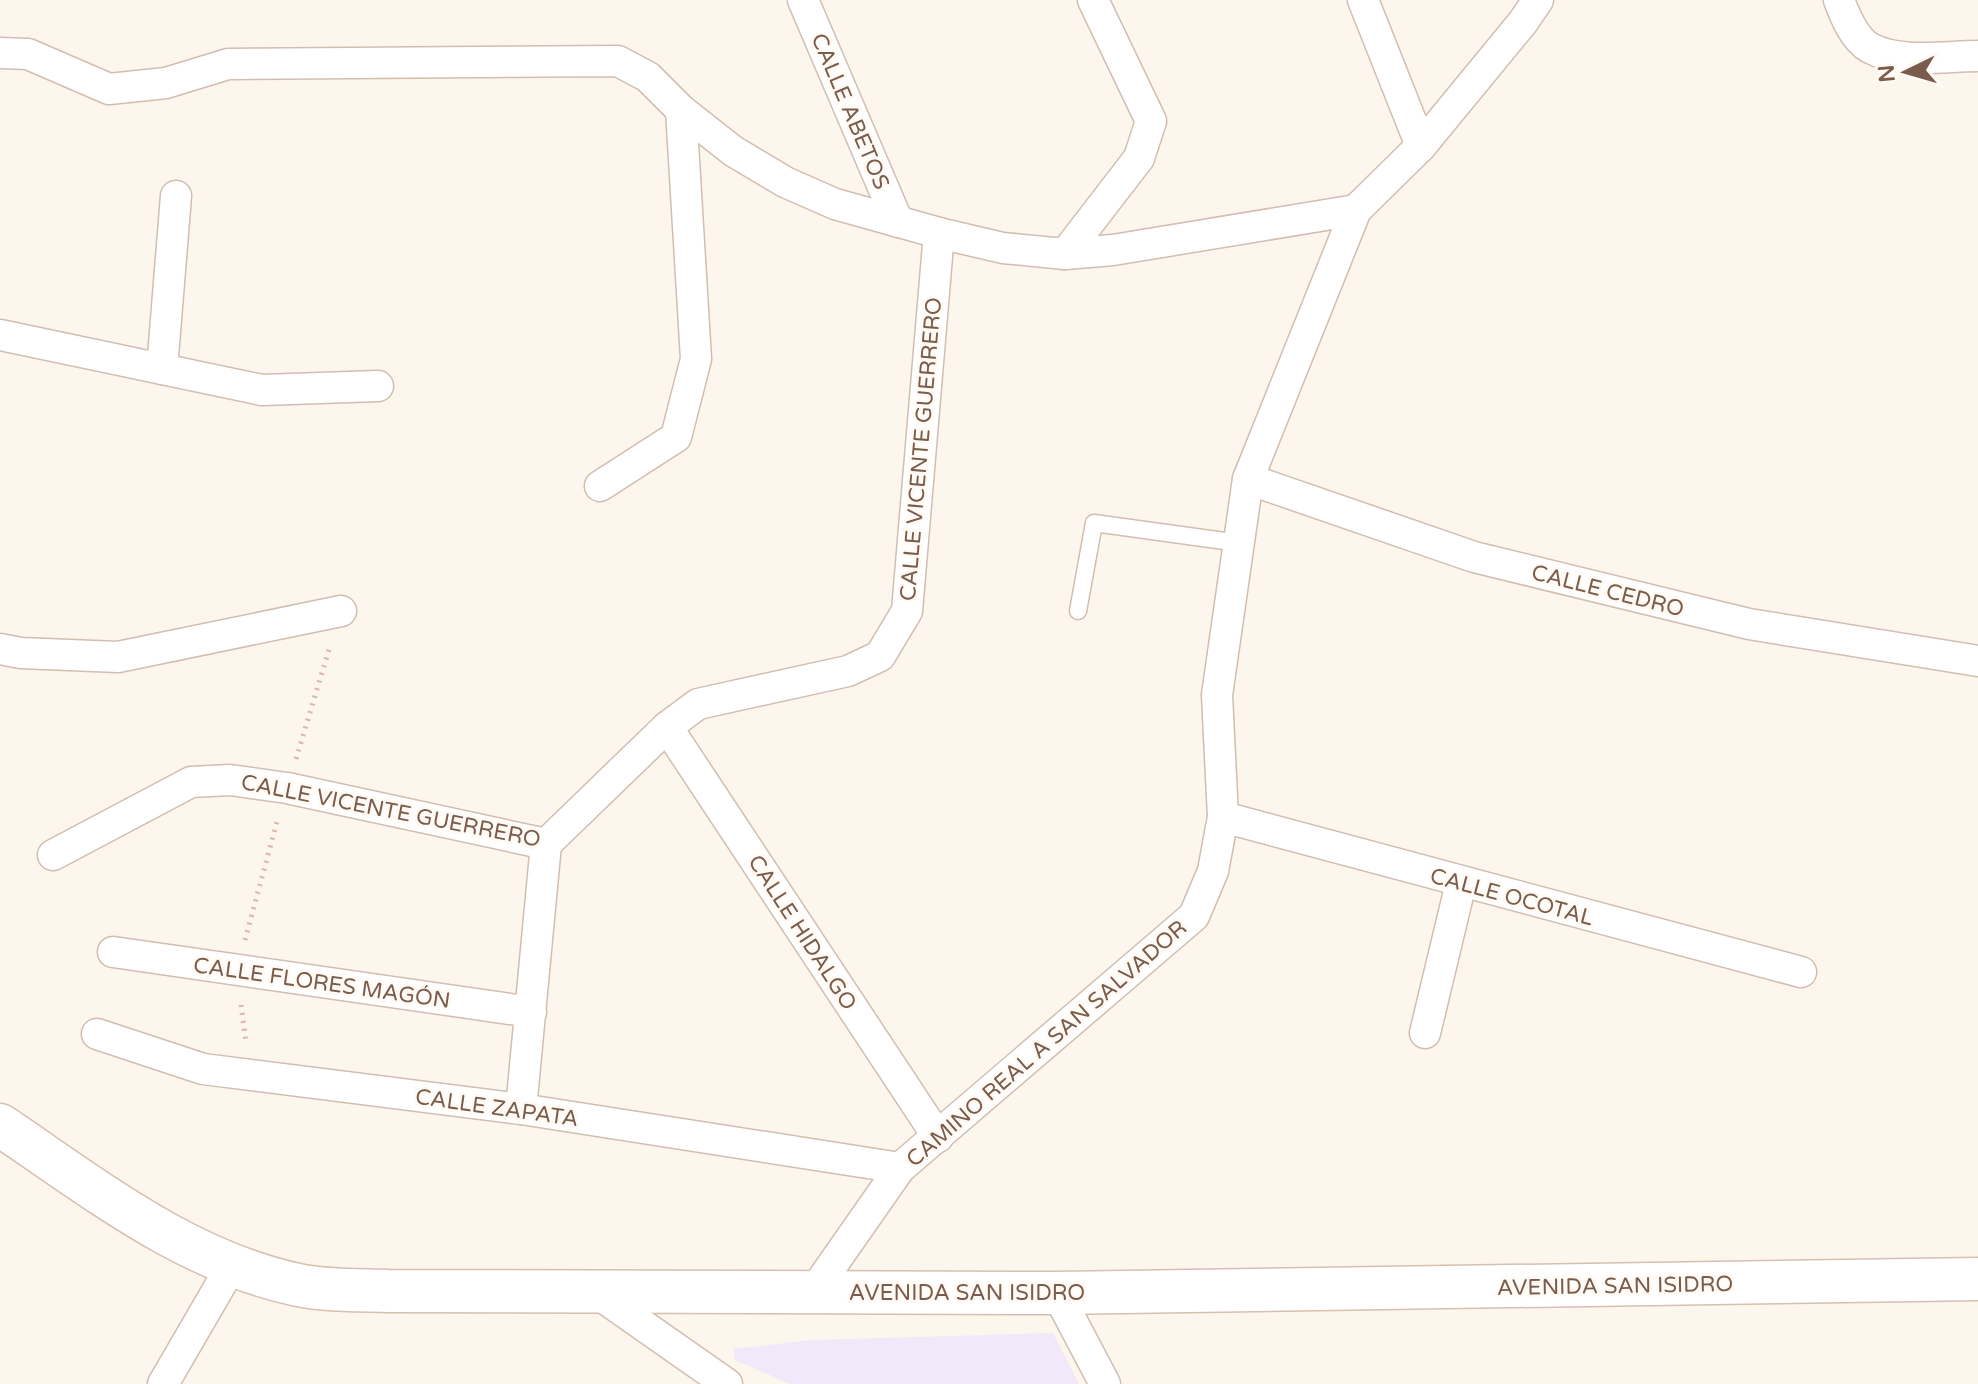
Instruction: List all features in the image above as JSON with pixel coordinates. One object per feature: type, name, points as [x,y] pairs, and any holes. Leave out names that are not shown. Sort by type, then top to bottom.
[{"type":"main road","name":"AVENIDA SAN ISIDRO","points":[[0,1125],[180,1244],[231,1267],[301,1286],[389,1291],[597,1293],[1057,1293],[1978,1279]]},
{"type":"street","name":"CALLE ABETOS","points":[[803,0],[898,222]]},
{"type":"street","points":[[1065,254],[1139,158],[1151,121],[1093,0]]},
{"type":"street","points":[[1363,0],[1421,146]]},
{"type":"street","name":"CAMINO REAL A SAN SALVADOR","points":[[814,1291],[900,1168],[1194,916],[1213,871],[1223,817],[1217,695],[1248,479],[1356,210],[1421,146],[1538,0]]},
{"type":"street","points":[[1839,0],[1847,22],[1868,47],[1897,56],[1978,56]]},
{"type":"street","points":[[0,53],[28,54],[109,89],[166,83],[228,64],[618,61],[648,77],[681,110],[733,151],[785,182],[835,204],[1003,248],[1065,254],[1113,250],[1356,210]]},
{"type":"street","points":[[600,486],[676,437],[696,359],[681,110]]},
{"type":"street","points":[[162,369],[176,196]]},
{"type":"street","name":"CALLE VICENTE GUERRERO","points":[[53,855],[191,782],[230,780],[287,788],[546,844],[667,727],[698,704],[848,671],[880,656],[907,611],[939,233]]},
{"type":"street","points":[[0,335],[262,390],[378,386]]},
{"type":"street","name":"CALLE CEDRO","points":[[1248,479],[1459,552],[1505,564],[1749,624],[1978,661]]},
{"type":"street","points":[[0,649],[118,657],[341,611]]},
{"type":"street","name":"CALLE HIDALGO","points":[[667,727],[938,1137]]},
{"type":"street","name":"CALLE OCOTAL","points":[[1223,817],[1801,972]]},
{"type":"street","points":[[521,1109],[546,844]]},
{"type":"street","points":[[1425,1033],[1461,883]]},
{"type":"street","name":"CALLE FLORES MAGÓN","points":[[113,952],[531,1012]]},
{"type":"street","name":"CALLE ZAPATA","points":[[97,1034],[203,1069],[521,1109],[900,1168]]},
{"type":"street","points":[[163,1384],[231,1267]]},
{"type":"street","points":[[597,1293],[727,1384]]},
{"type":"street","points":[[1057,1293],[1105,1384]]},
{"type":"lane","points":[[1078,611],[1094,523],[1239,543]]},
{"type":"path","points":[[250,1075],[237,970],[263,864],[341,611]]},
{"type":"shaded area","points":[[1053,1333],[1079,1384],[790,1384],[735,1360],[733,1349],[811,1340]]}]
